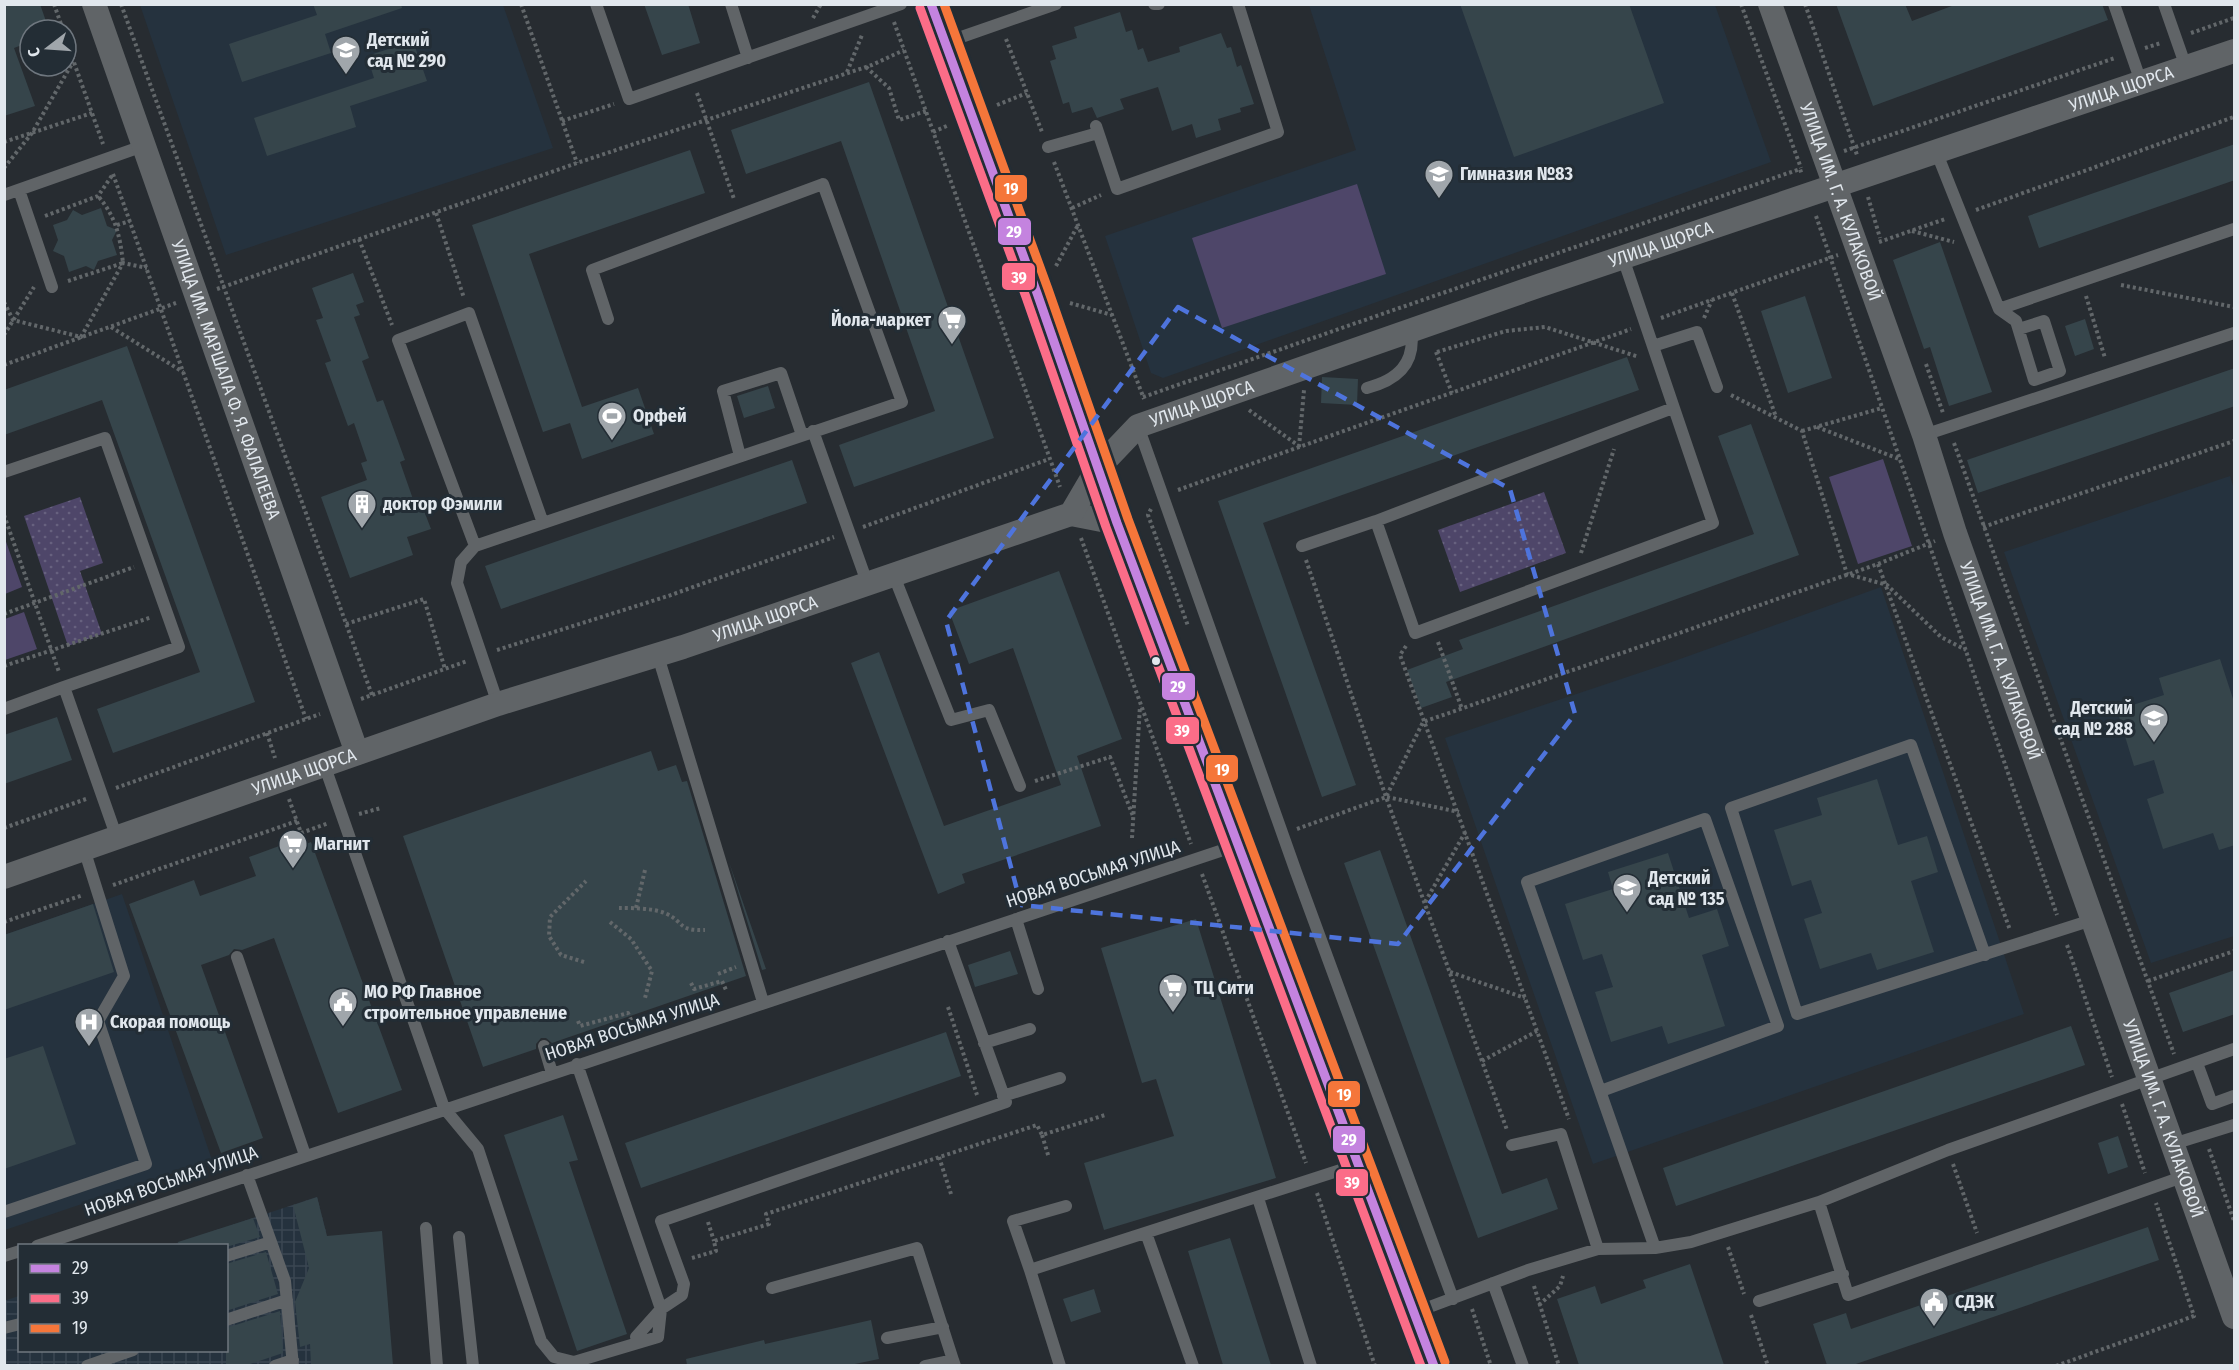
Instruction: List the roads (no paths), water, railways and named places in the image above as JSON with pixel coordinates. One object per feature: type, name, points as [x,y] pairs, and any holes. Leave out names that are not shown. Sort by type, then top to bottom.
[{"type":"main road","points":[[931,4],[1038,293],[1118,523],[1434,1365]]},
{"type":"street","name":"УЛИЦА ИМ. МАРШАЛА Ф. Я. ФАЛАЛЕЕВА","points":[[94,4],[357,753]]},
{"type":"street","name":"УЛИЦА ИМ. Г. А. КУЛАКОВОЙ","points":[[1770,4],[1924,435],[1954,533],[2095,920],[2235,1317]]},
{"type":"street","name":"УЛИЦА ЩОРСА","points":[[4,877],[498,704],[658,656],[1071,514],[1098,468],[1138,426],[1836,184],[2235,51]]},
{"type":"street","points":[[1086,434],[1138,426]]},
{"type":"street","points":[[1071,514],[1118,523]]},
{"type":"lane","points":[[596,4],[628,99],[895,7]]},
{"type":"lane","points":[[731,4],[748,58]]},
{"type":"lane","points":[[945,43],[1056,4]]},
{"type":"lane","points":[[1154,4],[1159,4]]},
{"type":"lane","points":[[1048,147],[1097,129],[1117,189],[1278,132],[1238,4]]},
{"type":"lane","points":[[2114,4],[2141,82]]},
{"type":"lane","points":[[2164,4],[2186,67]]},
{"type":"lane","points":[[4,195],[143,146]]},
{"type":"lane","points":[[1936,151],[1999,309],[2016,321],[2034,380],[2060,371],[2044,321],[2019,329]]},
{"type":"lane","points":[[498,704],[458,583],[461,562],[475,546],[902,402],[823,184],[740,217],[592,270],[608,319]]},
{"type":"lane","points":[[19,189],[52,287]]},
{"type":"lane","points":[[1999,309],[2235,229]]},
{"type":"lane","points":[[1376,521],[1415,633],[1713,523],[1623,258]]},
{"type":"lane","points":[[475,546],[398,340],[469,313],[543,523]]},
{"type":"lane","points":[[1367,388],[1383,384],[1406,366],[1420,327]]},
{"type":"lane","points":[[1653,346],[1697,332],[1717,387]]},
{"type":"lane","points":[[1924,435],[2235,333]]},
{"type":"lane","points":[[740,456],[723,391],[781,373],[808,433],[868,585]]},
{"type":"lane","points":[[1302,546],[1376,521],[1673,408]]},
{"type":"lane","points":[[1138,426],[1453,1299]]},
{"type":"lane","points":[[4,472],[105,438],[179,648],[4,709]]},
{"type":"lane","points":[[894,576],[951,720],[988,710],[1020,786]]},
{"type":"lane","points":[[658,656],[763,1002]]},
{"type":"lane","points":[[64,687],[117,838]]},
{"type":"lane","points":[[1985,955],[1911,745],[1731,808],[1797,1014],[1985,955],[2062,930],[2095,920]]},
{"type":"lane","points":[[324,764],[444,1108],[475,1143],[541,1341],[554,1358],[574,1362],[658,1337],[661,1309],[577,1064]]},
{"type":"lane","points":[[1600,1091],[1778,1026],[1705,819],[1527,882],[1600,1091],[1655,1248]]},
{"type":"lane","name":"НОВАЯ ВОСЬМАЯ УЛИЦА","points":[[40,1244],[1239,845]]},
{"type":"lane","points":[[4,1212],[146,1164],[98,1021],[124,976],[84,849]]},
{"type":"lane","points":[[1016,919],[1038,989]]},
{"type":"lane","points":[[636,1337],[661,1309],[682,1295],[684,1284],[661,1221],[1006,1102],[948,941]]},
{"type":"lane","points":[[237,957],[305,1155]]},
{"type":"lane","points":[[984,1043],[1030,1029]]},
{"type":"lane","points":[[544,1046],[552,1072]]},
{"type":"lane","points":[[1414,1313],[1528,1270],[1598,1249],[1655,1248],[1723,1234],[1819,1202],[1948,1150],[2235,1049]]},
{"type":"lane","points":[[2197,1063],[2211,1104],[2235,1096]]},
{"type":"lane","points":[[1004,1096],[1060,1078]]},
{"type":"lane","points":[[2173,1144],[2235,1125]]},
{"type":"lane","points":[[1512,1145],[1561,1134],[1598,1249]]},
{"type":"lane","points":[[1030,1270],[1358,1164]]},
{"type":"lane","points":[[247,1175],[285,1281],[293,1363],[275,1365]]},
{"type":"lane","points":[[1819,1202],[1848,1295],[2185,1176]]},
{"type":"lane","points":[[1258,1198],[1311,1365]]},
{"type":"lane","points":[[1060,1365],[1013,1221],[1066,1206]]},
{"type":"lane","points":[[426,1228],[437,1365]]},
{"type":"lane","points":[[1146,1233],[1193,1365]]},
{"type":"lane","points":[[459,1237],[473,1365]]},
{"type":"lane","points":[[228,1255],[271,1242]]},
{"type":"lane","points":[[772,1288],[917,1248],[954,1363],[925,1365]]},
{"type":"lane","points":[[1759,1301],[1843,1274]]},
{"type":"lane","points":[[1493,1283],[1523,1365]]},
{"type":"lane","points":[[228,1319],[287,1300]]},
{"type":"lane","points":[[887,1338],[943,1327]]},
{"type":"lane","points":[[87,1365],[127,1352]]},
{"type":"place","name":"Детский сад № 290","points":[[346,76]]},
{"type":"place","name":"Гимназия №83","points":[[1439,200]]},
{"type":"place","name":"Йола-маркет","points":[[952,346]]},
{"type":"place","name":"Орфей","points":[[612,442]]},
{"type":"place","name":"доктор Фэмили","points":[[362,530]]},
{"type":"place","name":"Детский сад № 288","points":[[2154,744]]},
{"type":"place","name":"Магнит","points":[[293,870]]},
{"type":"place","name":"Детский сад № 135","points":[[1627,914]]},
{"type":"place","name":"ТЦ Сити","points":[[1173,1014]]},
{"type":"place","name":"МО РФ Главное строительное управление","points":[[343,1028]]},
{"type":"place","name":"Скорая помощь","points":[[89,1048]]},
{"type":"place","name":"СДЭК","points":[[1934,1328]]}]
